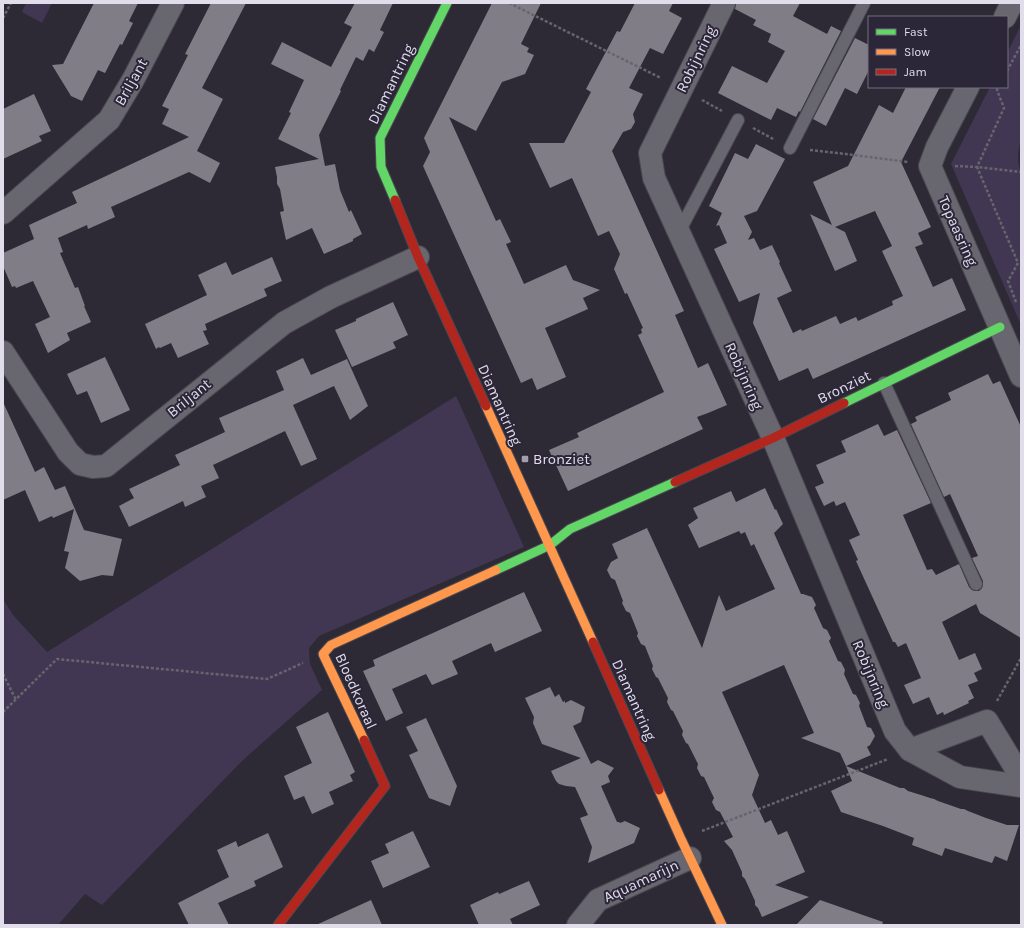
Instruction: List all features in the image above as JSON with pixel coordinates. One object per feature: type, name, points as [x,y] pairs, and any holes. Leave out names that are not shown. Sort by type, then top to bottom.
[{"type":"street","name":"Briljant","points":[[3,213],[109,120],[133,80],[173,3]]},
{"type":"street","name":"Diamantring","points":[[447,3],[380,138],[381,167],[418,257],[550,545],[686,849],[722,925]]},
{"type":"street","name":"Robijnring","points":[[724,3],[650,153],[654,178],[773,438],[895,731],[910,750],[960,777],[1021,786]]},
{"type":"street","points":[[1006,16],[1012,3]]},
{"type":"street","points":[[930,166],[937,147],[967,88]]},
{"type":"street","name":"Topaasring","points":[[930,166],[1021,376]]},
{"type":"street","name":"Briljant","points":[[3,352],[68,452],[80,464],[93,467],[106,466],[284,323],[331,297],[418,257]]},
{"type":"street","name":"Bronziet","points":[[550,545],[570,530],[773,438],[1000,327]]},
{"type":"street","name":"Bloedkoraal","points":[[278,925],[385,786],[323,654],[331,645],[550,545]]},
{"type":"street","points":[[910,750],[987,721],[1021,777]]},
{"type":"street","name":"Aquamarijn","points":[[578,925],[598,900],[686,849]]},
{"type":"lane","points":[[790,148],[864,3]]},
{"type":"lane","points":[[679,232],[738,120]]},
{"type":"lane","points":[[884,383],[976,584]]},
{"type":"path","points":[[3,18],[11,3]]},
{"type":"path","points":[[509,3],[681,89],[790,148],[930,166],[978,167],[1021,172]]},
{"type":"path","points":[[1008,69],[1021,45]]},
{"type":"path","points":[[998,88],[997,90],[1004,108],[978,167],[1018,263]]},
{"type":"path","points":[[1018,307],[1008,282],[1021,259]]},
{"type":"path","points":[[3,712],[57,659],[267,679],[323,654]]},
{"type":"path","points":[[987,721],[1021,658]]},
{"type":"path","points":[[3,674],[16,700]]},
{"type":"path","points":[[686,849],[910,750]]},
{"type":"shaded area","points":[[26,3],[52,3],[42,23],[22,12]]},
{"type":"shaded area","points":[[1021,25],[1021,141],[1018,157],[1021,173],[1021,325],[951,164],[989,88],[1008,88],[1008,51]]},
{"type":"shaded area","points":[[456,396],[524,547],[319,636],[309,648],[310,664],[322,690],[243,760],[102,905],[85,894],[58,925],[3,925],[3,599],[13,615],[47,652]]},
{"type":"building","points":[[94,3],[138,3],[129,21],[133,23],[122,45],[120,44],[105,73],[98,70],[82,101],[71,96],[52,65],[63,64]]},
{"type":"building","points":[[211,3],[246,3],[202,88],[223,99],[197,151],[220,163],[210,183],[189,172],[111,207],[115,217],[88,229],[87,225],[58,238],[63,252],[60,253],[75,288],[78,287],[91,322],[67,333],[70,340],[48,353],[35,324],[50,317],[33,281],[16,288],[15,286],[12,287],[3,266],[3,253],[34,239],[29,225],[77,203],[72,192],[189,137],[162,124],[169,109],[162,106],[188,55],[185,54]]},
{"type":"building","points":[[355,3],[393,3],[380,30],[384,32],[374,52],[369,49],[363,61],[356,57],[319,135],[325,166],[335,164],[340,190],[349,212],[351,210],[362,234],[353,239],[353,241],[324,254],[312,228],[286,240],[280,212],[284,211],[280,189],[277,184],[275,167],[319,159],[278,139],[291,113],[289,112],[304,80],[271,64],[282,42],[331,67],[352,27],[344,23]]},
{"type":"building","points":[[492,3],[541,3],[521,44],[529,48],[527,52],[534,55],[525,74],[502,82],[476,131],[449,117],[496,221],[500,219],[511,242],[506,244],[524,284],[566,265],[573,280],[600,290],[583,298],[588,309],[545,328],[566,377],[537,390],[532,378],[521,383],[423,166],[430,152],[424,138]]},
{"type":"building","points":[[635,3],[673,3],[669,11],[682,18],[663,54],[650,48],[629,88],[643,94],[633,114],[635,122],[631,129],[623,132],[612,151],[684,311],[675,315],[698,368],[708,363],[727,405],[697,417],[703,429],[568,491],[549,450],[579,437],[577,433],[664,392],[638,335],[642,333],[641,329],[643,328],[614,269],[620,254],[609,231],[598,236],[572,178],[550,188],[529,143],[564,143],[591,92],[586,89],[617,31],[620,32]]},
{"type":"building","points":[[736,3],[800,3],[793,16],[827,34],[831,26],[841,31],[800,112],[799,111],[796,117],[777,108],[771,120],[718,93],[732,66],[767,83],[785,51],[768,42],[771,34],[753,25],[756,20],[735,9]]},
{"type":"building","points":[[855,38],[868,44],[868,72],[857,94],[845,88],[826,126],[813,119]]},
{"type":"building","points":[[906,88],[939,88],[901,162],[931,227],[918,233],[923,244],[915,247],[933,287],[952,278],[966,310],[813,379],[808,368],[779,381],[753,323],[760,293],[739,302],[714,249],[727,243],[719,225],[716,226],[722,213],[709,206],[735,153],[748,159],[756,144],[785,159],[757,211],[744,216],[752,232],[748,240],[754,238],[760,250],[772,245],[780,262],[779,263],[792,291],[777,298],[793,333],[801,329],[802,331],[836,316],[840,324],[856,317],[858,321],[893,305],[892,301],[903,296],[882,251],[892,246],[875,211],[835,227],[845,232],[857,261],[835,271],[810,214],[832,225],[813,182],[848,166],[879,105],[893,113]]},
{"type":"building","points":[[34,94],[51,131],[39,136],[42,141],[3,159],[3,109]]},
{"type":"building","points":[[272,257],[282,281],[264,289],[267,296],[205,324],[207,330],[203,331],[209,344],[178,358],[171,343],[156,349],[145,324],[207,295],[198,275],[226,262],[232,275]]},
{"type":"building","points":[[393,302],[408,335],[393,342],[396,348],[352,367],[335,330]]},
{"type":"building","points":[[105,357],[130,410],[101,423],[87,391],[77,395],[67,374]]},
{"type":"building","points":[[303,358],[311,375],[347,359],[368,406],[350,420],[334,386],[293,405],[317,459],[301,466],[285,431],[213,465],[219,478],[201,486],[206,497],[185,507],[183,501],[129,527],[119,506],[134,498],[129,489],[180,465],[175,455],[225,432],[219,418],[284,390],[276,371]]},
{"type":"building","points":[[988,374],[993,384],[1000,381],[1021,427],[1021,638],[980,613],[976,604],[942,622],[959,660],[975,653],[982,669],[974,673],[978,681],[968,685],[974,698],[968,701],[969,703],[944,715],[943,712],[937,715],[929,697],[913,704],[904,685],[921,678],[906,643],[898,647],[895,642],[893,642],[856,561],[858,560],[849,540],[860,535],[845,502],[836,506],[834,501],[824,506],[815,487],[824,483],[816,465],[846,452],[841,441],[878,424],[884,436],[897,430],[931,503],[903,515],[927,570],[932,569],[936,575],[959,564],[969,587],[972,590],[979,591],[982,588],[983,581],[972,558],[978,556],[950,494],[944,497],[911,424],[917,421],[915,417],[951,400],[948,393]]},
{"type":"building","points":[[3,402],[35,472],[44,467],[55,490],[65,486],[84,530],[122,539],[113,576],[102,575],[80,581],[65,568],[69,552],[64,551],[74,509],[39,522],[25,490],[3,500]]},
{"type":"building","points":[[765,488],[783,524],[774,533],[801,594],[812,597],[816,605],[814,608],[823,628],[827,630],[831,638],[829,641],[838,661],[841,662],[845,670],[844,674],[853,694],[856,695],[860,703],[859,706],[867,727],[871,728],[875,736],[870,745],[867,747],[871,755],[846,766],[840,753],[801,738],[814,733],[784,665],[722,692],[759,775],[752,795],[765,823],[771,820],[778,835],[787,831],[805,872],[775,885],[809,897],[762,917],[755,905],[755,901],[745,879],[742,876],[742,872],[732,850],[724,841],[733,837],[720,812],[716,810],[712,802],[714,798],[704,777],[701,776],[697,768],[698,764],[682,735],[683,731],[667,702],[668,698],[652,669],[653,666],[645,646],[641,644],[637,636],[638,633],[630,613],[626,611],[622,603],[623,601],[615,580],[611,578],[607,570],[611,562],[618,558],[612,544],[647,528],[702,648],[719,595],[726,611],[775,589],[754,544],[751,546],[745,532],[741,534],[739,531],[699,548],[688,525],[698,518],[693,508],[731,491],[736,502]]},
{"type":"building","points":[[524,592],[542,631],[495,652],[491,643],[452,661],[458,674],[432,685],[426,674],[392,689],[403,713],[386,721],[363,671],[375,666],[373,660]]},
{"type":"building","points":[[550,687],[555,697],[559,694],[563,702],[565,701],[565,703],[571,700],[585,707],[581,722],[573,726],[591,764],[598,760],[614,768],[608,776],[610,782],[601,786],[617,822],[620,823],[625,821],[640,828],[634,843],[588,863],[592,847],[580,818],[588,815],[575,787],[559,784],[551,771],[581,758],[542,744],[533,723],[534,717],[525,698]]},
{"type":"building","points":[[328,712],[355,772],[350,775],[353,781],[329,792],[334,804],[312,814],[304,796],[294,800],[284,776],[312,763],[296,727]]},
{"type":"building","points":[[426,718],[457,786],[450,806],[429,798],[409,755],[418,751],[406,727]]},
{"type":"building","points":[[846,766],[900,788],[904,788],[908,791],[964,809],[986,818],[1007,825],[1019,825],[1007,861],[995,856],[992,863],[945,848],[942,856],[912,845],[914,838],[841,812],[831,791],[852,781]]},
{"type":"building","points":[[413,831],[430,867],[383,888],[371,861],[389,853],[385,844]]},
{"type":"building","points":[[268,833],[283,867],[254,881],[256,886],[218,903],[229,925],[189,925],[178,903],[229,877],[217,850],[236,841],[238,847]]},
{"type":"building","points":[[529,881],[540,905],[510,919],[513,925],[479,925],[470,905],[498,892],[499,894]]},
{"type":"building","points":[[371,900],[382,925],[316,925]]},
{"type":"building","points":[[820,900],[883,922],[882,925],[796,925]]},
{"type":"traffic: fast","points":[[395,200],[381,167],[380,138],[447,3]]},
{"type":"traffic: fast","points":[[844,403],[1000,327]]},
{"type":"traffic: fast","points":[[496,570],[550,545],[570,529],[675,482]]},
{"type":"traffic: slow","points":[[486,406],[593,642]]},
{"type":"traffic: slow","points":[[364,740],[323,654],[331,645],[496,570]]},
{"type":"traffic: slow","points":[[659,790],[722,925]]},
{"type":"traffic: jam","points":[[395,200],[418,257],[486,406]]},
{"type":"traffic: jam","points":[[675,482],[773,438],[844,403]]},
{"type":"traffic: jam","points":[[593,642],[659,790]]},
{"type":"traffic: jam","points":[[278,925],[385,786],[364,740]]},
{"type":"place","name":"Bronziet","points":[[525,459]]}]
